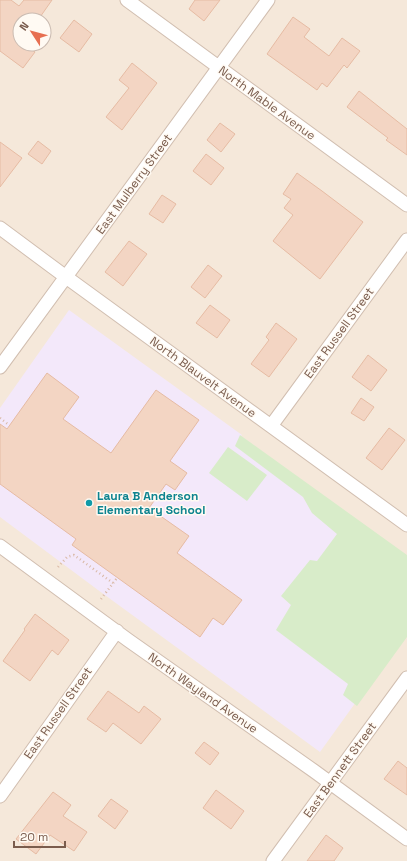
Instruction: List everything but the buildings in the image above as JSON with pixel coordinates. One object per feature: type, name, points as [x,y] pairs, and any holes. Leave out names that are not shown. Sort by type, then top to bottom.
[{"type":"street","name":"North Mable Avenue","points":[[127,0],[407,205]]},
{"type":"street","name":"East Mulberry Street","points":[[0,367],[268,0]]},
{"type":"street","name":"North Blauvelt Avenue","points":[[0,228],[407,525]]},
{"type":"street","name":"East Russell Street","points":[[271,426],[407,240]]},
{"type":"street","name":"North Wayland Avenue","points":[[0,546],[407,839]]},
{"type":"street","name":"East Russell Street","points":[[0,796],[117,631]]},
{"type":"street","name":"East Bennett Street","points":[[274,861],[407,678]]},
{"type":"path","points":[[0,418],[9,425]]},
{"type":"path","points":[[58,567],[67,557],[74,555],[114,583]]},
{"type":"path","points":[[101,599],[117,578]]},
{"type":"shaded area","points":[[0,0],[407,0],[407,861],[0,861]]},
{"type":"shaded area","points":[[69,310],[242,435],[241,436],[344,513],[407,631],[320,752],[0,517],[0,408]]},
{"type":"green space","points":[[240,435],[407,555],[407,637],[357,706],[343,695],[348,684],[276,630],[291,605],[281,596],[310,560],[317,561],[337,534],[312,513],[303,497],[235,446]]},
{"type":"green space","points":[[228,447],[267,475],[247,501],[209,473]]},
{"type":"place","name":"Laura B Anderson Elementary School","points":[[89,503]]}]
